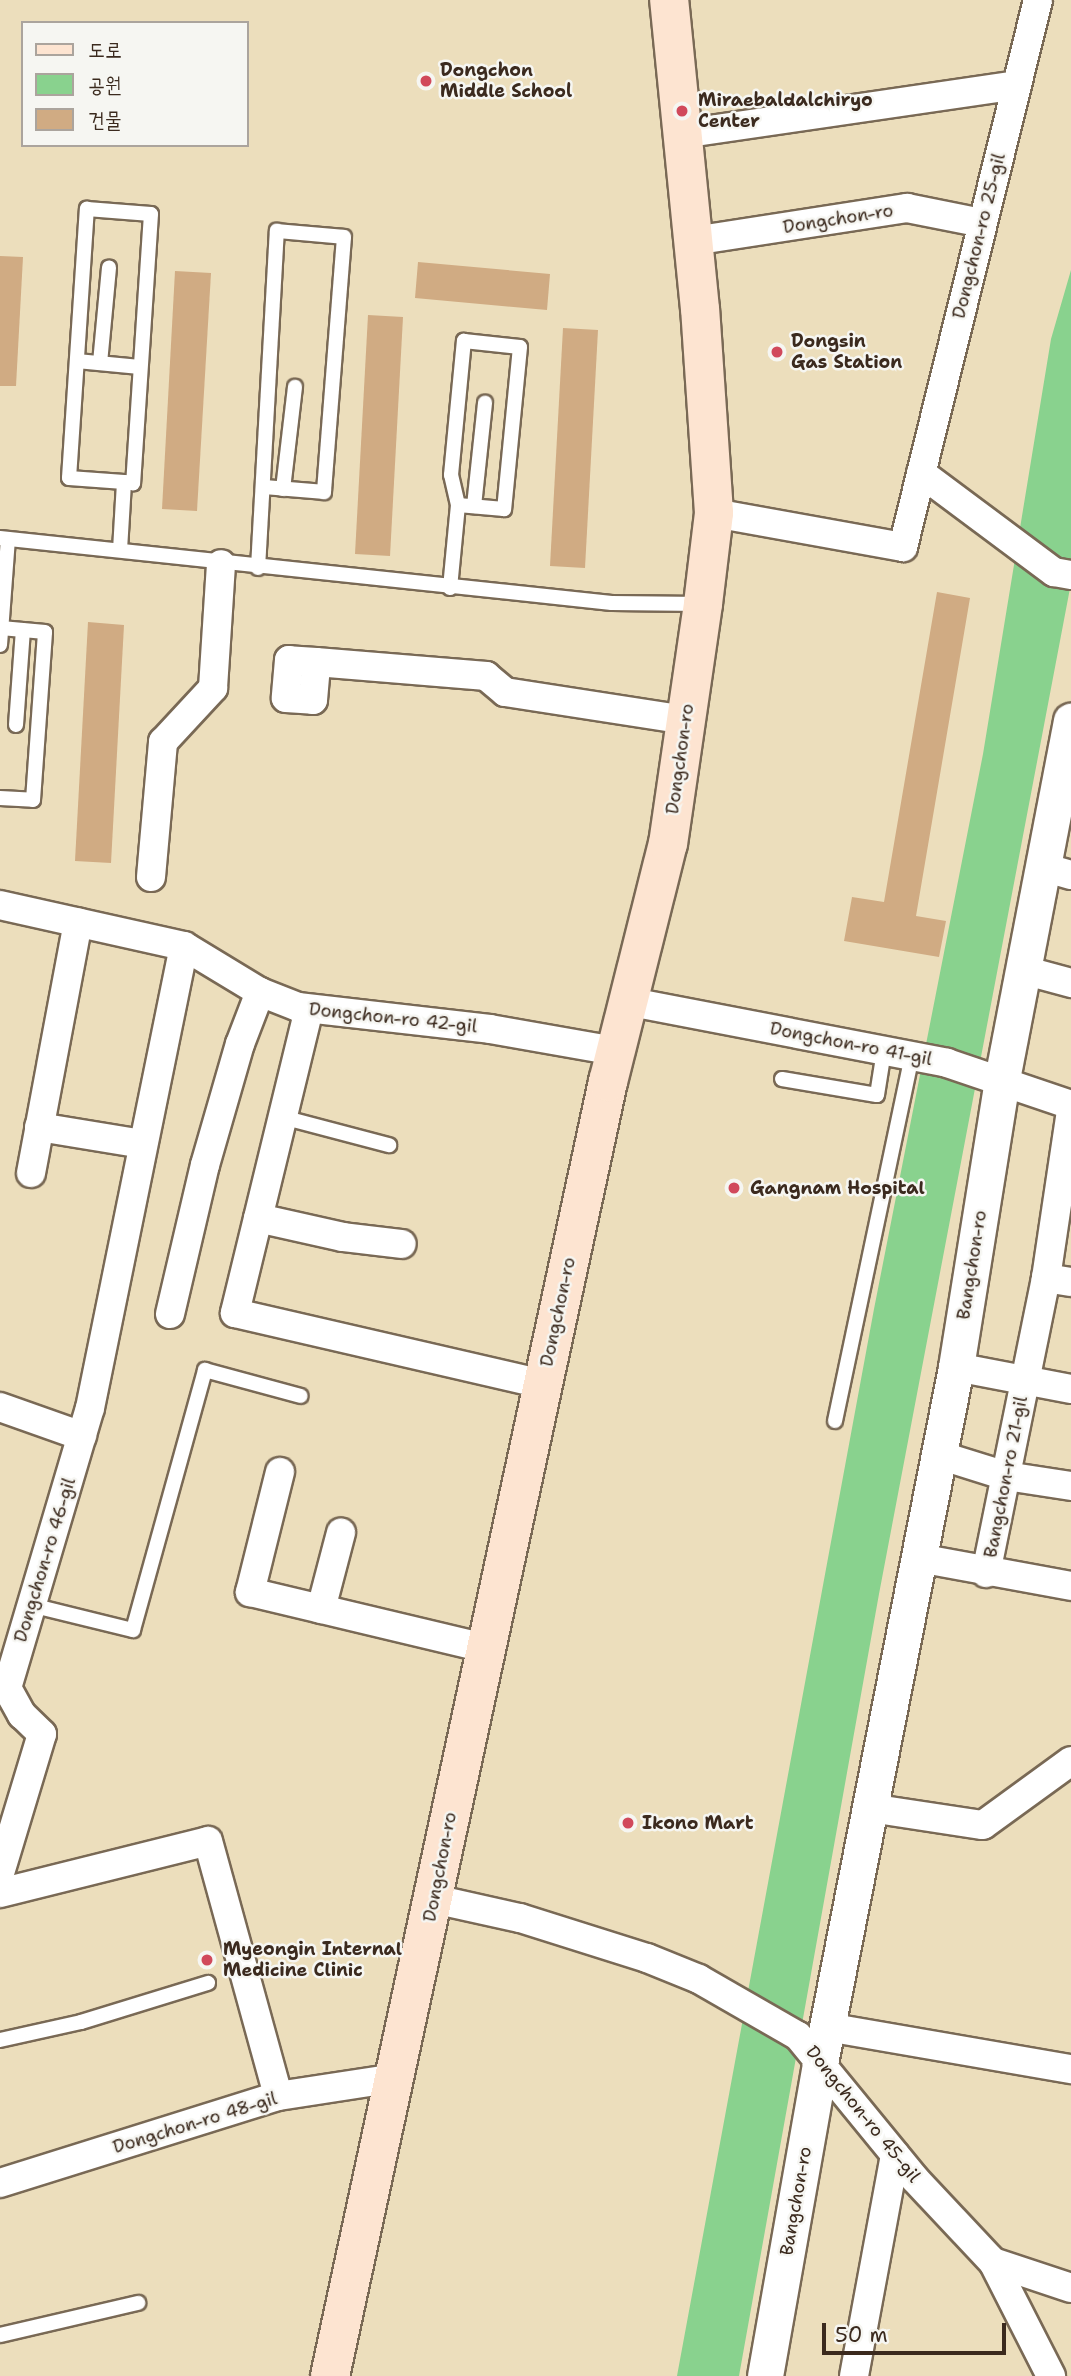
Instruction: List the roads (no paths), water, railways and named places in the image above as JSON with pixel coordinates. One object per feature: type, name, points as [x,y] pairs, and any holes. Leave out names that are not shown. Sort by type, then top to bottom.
[{"type":"main road","name":"Dongchon-ro","points":[[330,2376],[615,1051],[667,844],[703,604],[714,513],[693,242],[669,0]]},
{"type":"street","name":"Dongchon-ro 25-gil","points":[[714,513],[903,547],[1038,0]]},
{"type":"street","points":[[682,134],[1016,85]]},
{"type":"street","name":"Dongchon-ro","points":[[693,242],[907,208],[982,223]]},
{"type":"street","points":[[921,473],[1054,572],[1071,575]]},
{"type":"street","points":[[151,877],[163,742],[213,688],[221,564]]},
{"type":"street","points":[[316,662],[486,676],[505,692],[686,720]]},
{"type":"street","name":"Bangchon-ro","points":[[765,2376],[820,2063],[956,1367],[1002,1079],[1023,970],[1057,871],[1071,722]]},
{"type":"street","name":"Dongchon-ro 42-gil","points":[[0,905],[184,946],[260,992],[309,1009],[490,1029],[615,1051]]},
{"type":"street","points":[[31,1173],[78,922]]},
{"type":"street","points":[[39,1127],[144,1144],[184,946]]},
{"type":"street","points":[[1023,970],[1071,983]]},
{"type":"street","points":[[170,1314],[208,1153],[240,1044],[260,992]]},
{"type":"street","name":"Dongchon-ro 41-gil","points":[[626,1001],[912,1056],[1002,1079],[1071,1108]]},
{"type":"street","points":[[309,1009],[235,1313],[542,1384]]},
{"type":"street","name":"Bangchon-ro 21-gil","points":[[986,1573],[1026,1381],[1059,1280],[1071,1108]]},
{"type":"street","name":"Dongchon-ro 46-gil","points":[[0,1873],[42,1734],[22,1716],[7,1688],[5,1675],[31,1605],[82,1436],[102,1356],[144,1144]]},
{"type":"street","points":[[258,1218],[343,1237],[402,1244]]},
{"type":"street","points":[[956,1367],[1026,1381]]},
{"type":"street","name":"Bangchon-ro 21-gil","points":[[1026,1381],[1071,1389]]},
{"type":"street","points":[[0,1407],[82,1436]]},
{"type":"street","points":[[939,1455],[1006,1476],[1071,1486]]},
{"type":"street","points":[[280,1472],[250,1592],[485,1648]]},
{"type":"street","points":[[321,1609],[341,1533]]},
{"type":"street","name":"Bangchon-ro 21-gil","points":[[919,1558],[986,1573],[1071,1586]]},
{"type":"street","points":[[870,1808],[984,1825],[1071,1761]]},
{"type":"street","points":[[0,1893],[208,1841],[278,2096]]},
{"type":"street","name":"Dongchon-ro 45-gil","points":[[434,1899],[520,1919],[699,1979],[798,2036],[895,2155],[993,2262],[1051,2376]]},
{"type":"street","points":[[827,2027],[1071,2069]]},
{"type":"street","name":"Dongchon-ro 48-gil","points":[[0,2183],[278,2096],[395,2078]]},
{"type":"street","points":[[854,2376],[895,2155]]},
{"type":"street","points":[[993,2262],[1071,2288]]},
{"type":"lane","points":[[87,209],[151,214],[132,482],[69,478],[77,361],[87,209]]},
{"type":"lane","points":[[258,568],[265,487],[262,465],[277,231],[344,237],[324,492],[265,487]]},
{"type":"lane","points":[[100,363],[109,267]]},
{"type":"lane","points":[[450,588],[458,505],[451,475],[464,341],[520,347],[504,509],[458,505]]},
{"type":"lane","points":[[77,361],[140,367]]},
{"type":"lane","points":[[283,489],[295,387]]},
{"type":"lane","points":[[474,506],[485,403]]},
{"type":"lane","points":[[120,550],[124,482]]},
{"type":"lane","points":[[0,645],[4,539],[450,588],[612,603],[703,604]]},
{"type":"lane","points":[[0,798],[33,800],[45,632],[1,628]]},
{"type":"lane","points":[[16,725],[23,630]]},
{"type":"lane","points":[[782,1079],[877,1095],[884,1051]]},
{"type":"lane","points":[[835,1421],[912,1056]]},
{"type":"lane","points":[[282,1117],[390,1145]]},
{"type":"lane","points":[[31,1605],[133,1630],[205,1370],[301,1396]]},
{"type":"lane","points":[[0,2040],[81,2022],[208,1983]]},
{"type":"lane","points":[[0,2335],[138,2303]]},
{"type":"place","name":"Dongchon Middle School","points":[[426,81]]},
{"type":"place","name":"Miraebaldalchiryo Center","points":[[682,111]]},
{"type":"place","name":"Dongsin Gas Station","points":[[777,352]]},
{"type":"place","name":"Gangnam Hospital","points":[[734,1188]]},
{"type":"place","name":"Ikono Mart","points":[[628,1823]]},
{"type":"place","name":"Myeongin Internal Medicine Clinic","points":[[207,1960]]}]
